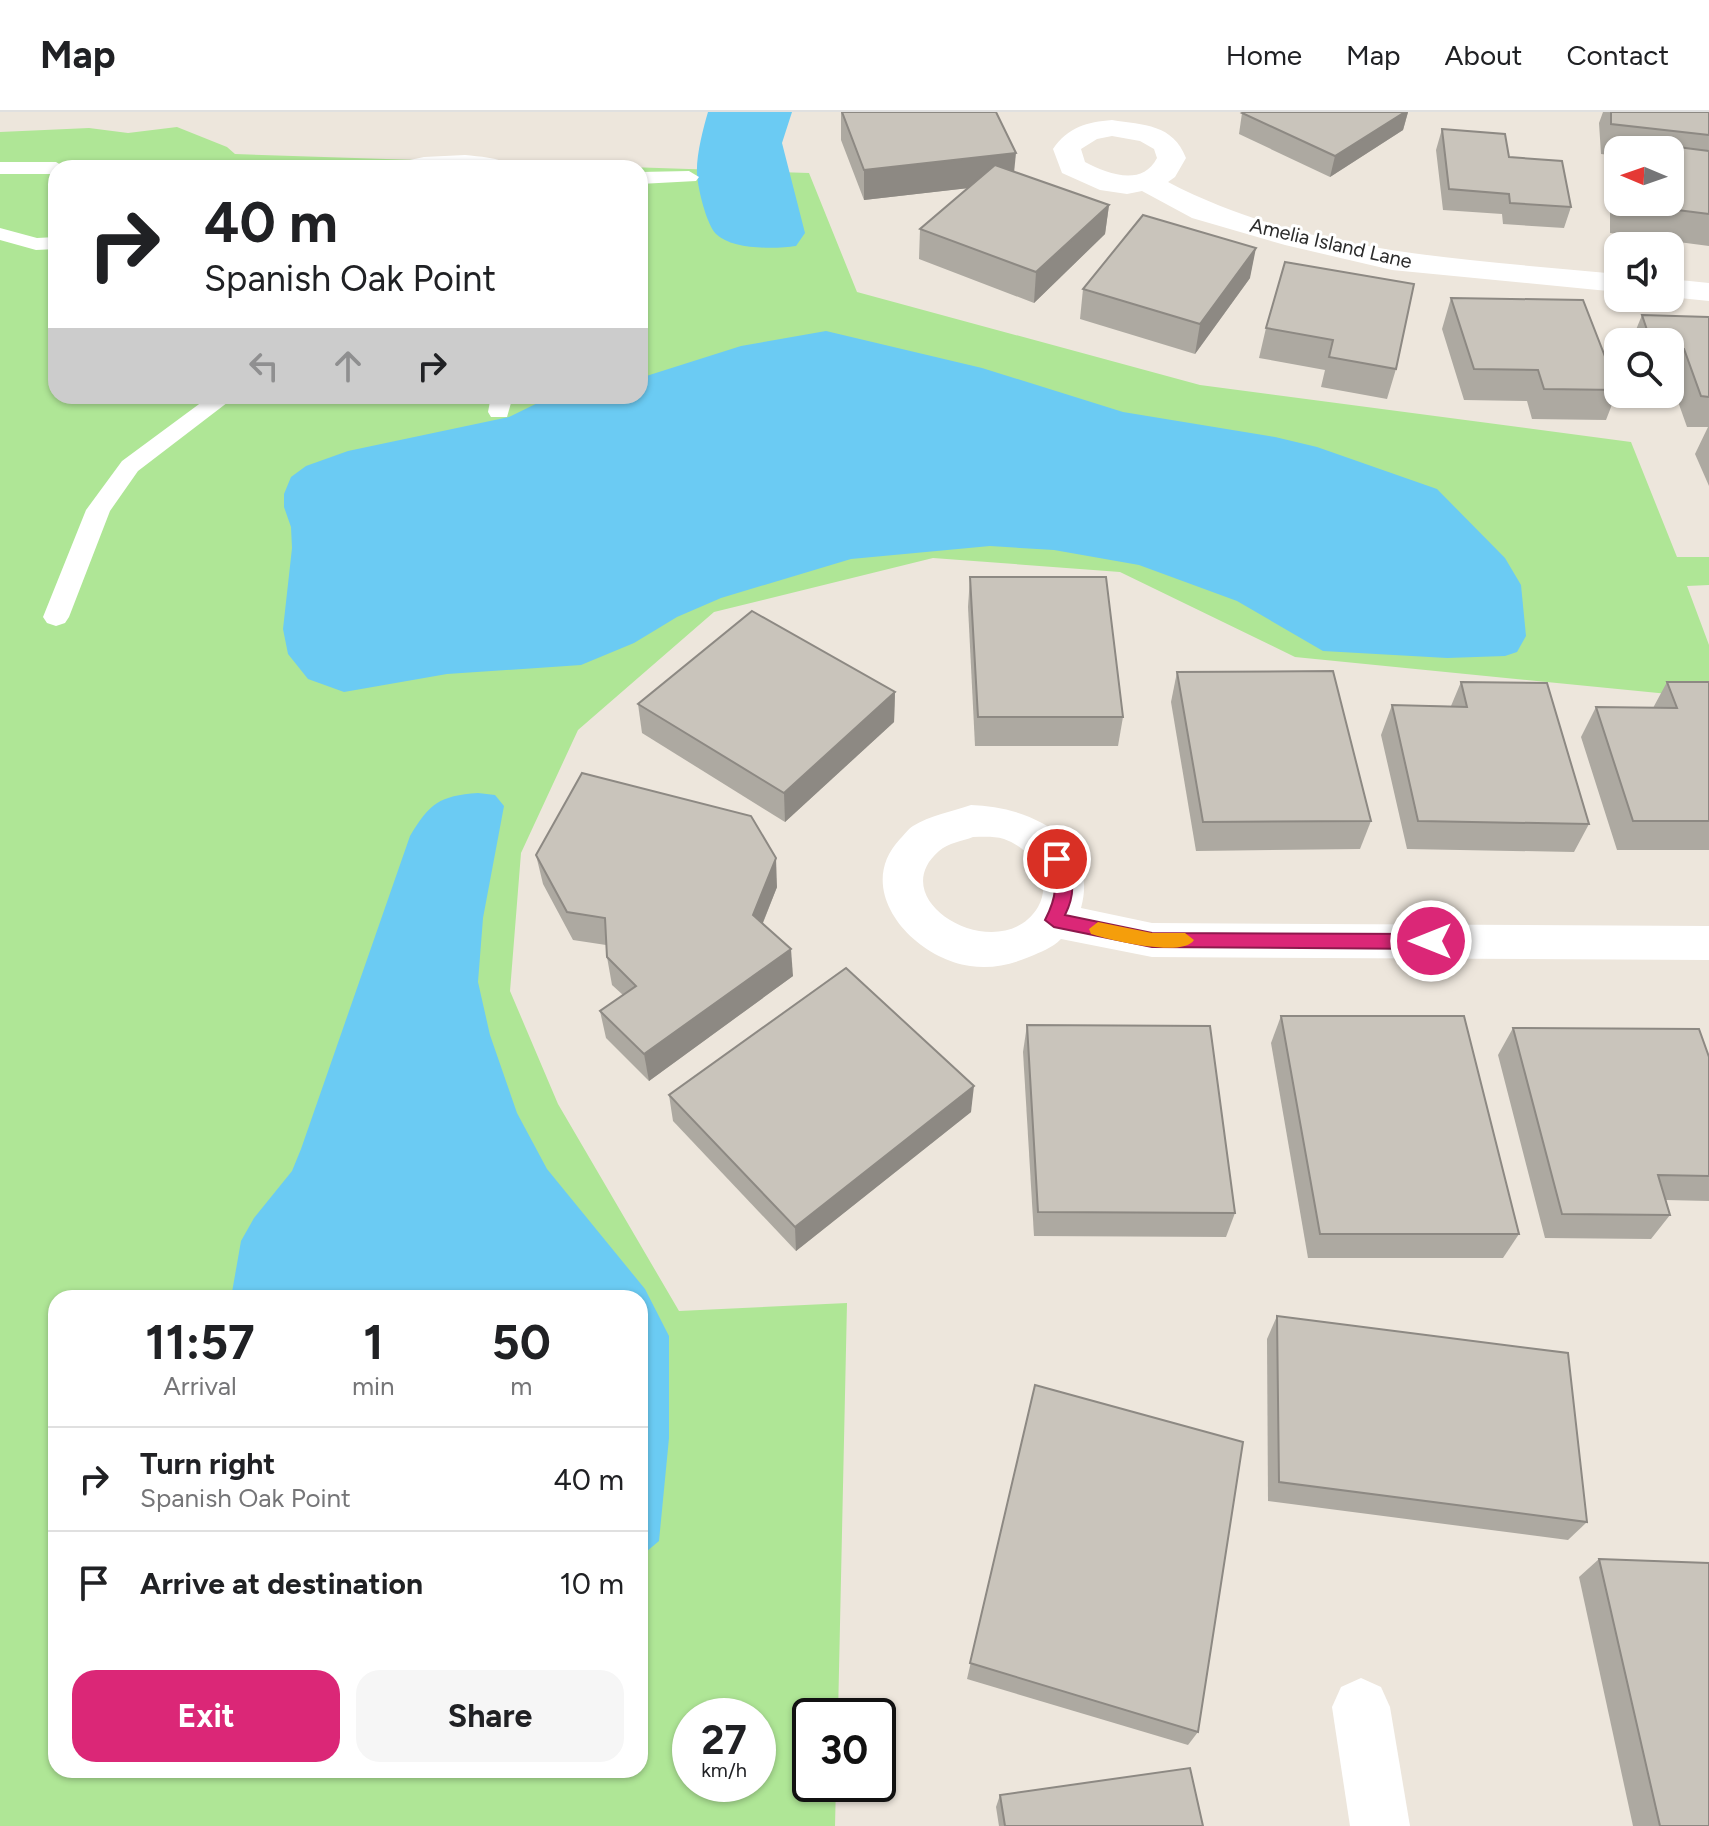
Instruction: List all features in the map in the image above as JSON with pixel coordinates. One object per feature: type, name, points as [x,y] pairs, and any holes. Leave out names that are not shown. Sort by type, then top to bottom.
[{"type":"street","name":"Amelia Island Lane","points":[[1147,182],[1203,212],[1296,239],[1392,261],[1604,282]]},
{"type":"street","points":[[1684,289],[1709,292]]},
{"type":"street","points":[[1054,920],[1152,940],[1709,943]]},
{"type":"street","points":[[1361,1707],[1380,1826]]},
{"type":"lane","points":[[0,168],[48,168]]},
{"type":"lane","points":[[648,178],[689,177]]},
{"type":"lane","points":[[0,234],[36,244],[48,243]]},
{"type":"lane","points":[[56,617],[98,510],[130,466],[214,404]]},
{"type":"green space","points":[[177,127],[227,147],[235,154],[416,160],[48,160],[48,404],[648,404],[648,168],[809,173],[857,292],[1200,385],[1631,442],[1677,557],[1709,557],[1709,585],[1687,586],[1709,645],[1709,698],[1295,657],[1120,572],[933,558],[714,612],[578,730],[521,853],[510,991],[558,1104],[679,1311],[847,1303],[838,1698],[792,1698],[792,1802],[836,1802],[835,1826],[0,1826],[0,132],[89,128],[128,133]]},
{"type":"water","points":[[708,112],[792,112],[782,143],[805,233],[796,246],[743,246],[723,239],[712,229],[703,206],[697,174]]},
{"type":"water","points":[[826,331],[982,368],[1123,412],[1317,447],[1437,489],[1505,558],[1521,585],[1526,636],[1517,652],[1505,656],[1447,658],[1323,651],[1237,601],[1139,565],[1054,550],[990,546],[851,559],[721,598],[677,617],[634,643],[581,665],[447,674],[344,692],[308,679],[288,654],[283,629],[292,548],[284,494],[291,477],[306,466],[348,451],[509,417],[536,404],[648,404],[648,375],[741,346]]},
{"type":"water","points":[[478,793],[495,795],[504,806],[483,918],[478,982],[490,1035],[517,1113],[547,1169],[646,1290],[232,1290],[241,1241],[254,1218],[292,1171],[301,1149],[410,836],[430,809],[454,796]]},
{"type":"water","points":[[648,1295],[669,1336],[669,1438],[659,1541],[648,1550]]},
{"type":"building","points":[[842,112],[996,112],[1016,153],[864,170]]},
{"type":"building","points":[[1244,112],[1405,112],[1335,156]]},
{"type":"building","points":[[1611,112],[1709,112],[1709,135],[1611,124]]},
{"type":"building","points":[[1442,129],[1505,134],[1509,157],[1562,161],[1571,207],[1510,203],[1509,194],[1449,189]]},
{"type":"building","points":[[1684,148],[1709,151],[1709,214],[1684,211]]},
{"type":"building","points":[[995,165],[1109,205],[1036,272],[920,229]]},
{"type":"building","points":[[1143,215],[1256,248],[1200,324],[1083,289]]},
{"type":"building","points":[[1285,262],[1414,284],[1396,369],[1329,357],[1333,340],[1266,328]]},
{"type":"building","points":[[1451,298],[1583,300],[1604,354],[1604,390],[1544,389],[1538,370],[1474,369]]},
{"type":"building","points":[[1642,315],[1709,317],[1709,397],[1701,396],[1684,349],[1684,328],[1646,328]]},
{"type":"building","points":[[970,577],[1106,577],[1123,717],[978,717]]},
{"type":"building","points":[[752,611],[895,692],[784,793],[638,704]]},
{"type":"building","points":[[1333,671],[1371,821],[1203,822],[1177,672]]},
{"type":"building","points":[[1461,682],[1547,683],[1589,824],[1418,821],[1392,705],[1467,707]]},
{"type":"building","points":[[1667,682],[1709,682],[1709,821],[1633,821],[1596,707],[1677,708]]},
{"type":"building","points":[[582,773],[751,816],[776,858],[753,915],[791,949],[644,1054],[600,1011],[636,986],[607,957],[605,918],[567,912],[536,855]]},
{"type":"building","points":[[846,968],[974,1086],[795,1227],[669,1095]]},
{"type":"building","points":[[1281,1016],[1464,1016],[1519,1234],[1320,1234]]},
{"type":"building","points":[[1027,1025],[1210,1026],[1235,1213],[1038,1212]]},
{"type":"building","points":[[1513,1028],[1699,1029],[1709,1057],[1709,1176],[1658,1175],[1670,1215],[1562,1214]]},
{"type":"building","points":[[1277,1316],[1568,1353],[1587,1522],[1279,1482]]},
{"type":"building","points":[[1035,1385],[1243,1442],[1198,1732],[970,1663]]},
{"type":"building","points":[[1599,1559],[1709,1563],[1709,1826],[1660,1826]]},
{"type":"building","points":[[1190,1768],[1203,1826],[1005,1826],[1000,1795]]},
{"type":"slow traffic","points":[[1098,929],[1152,940],[1185,940]]},
{"type":"route","points":[[1057,859],[1065,880],[1064,900],[1054,920],[1152,940],[1431,941]]}]
